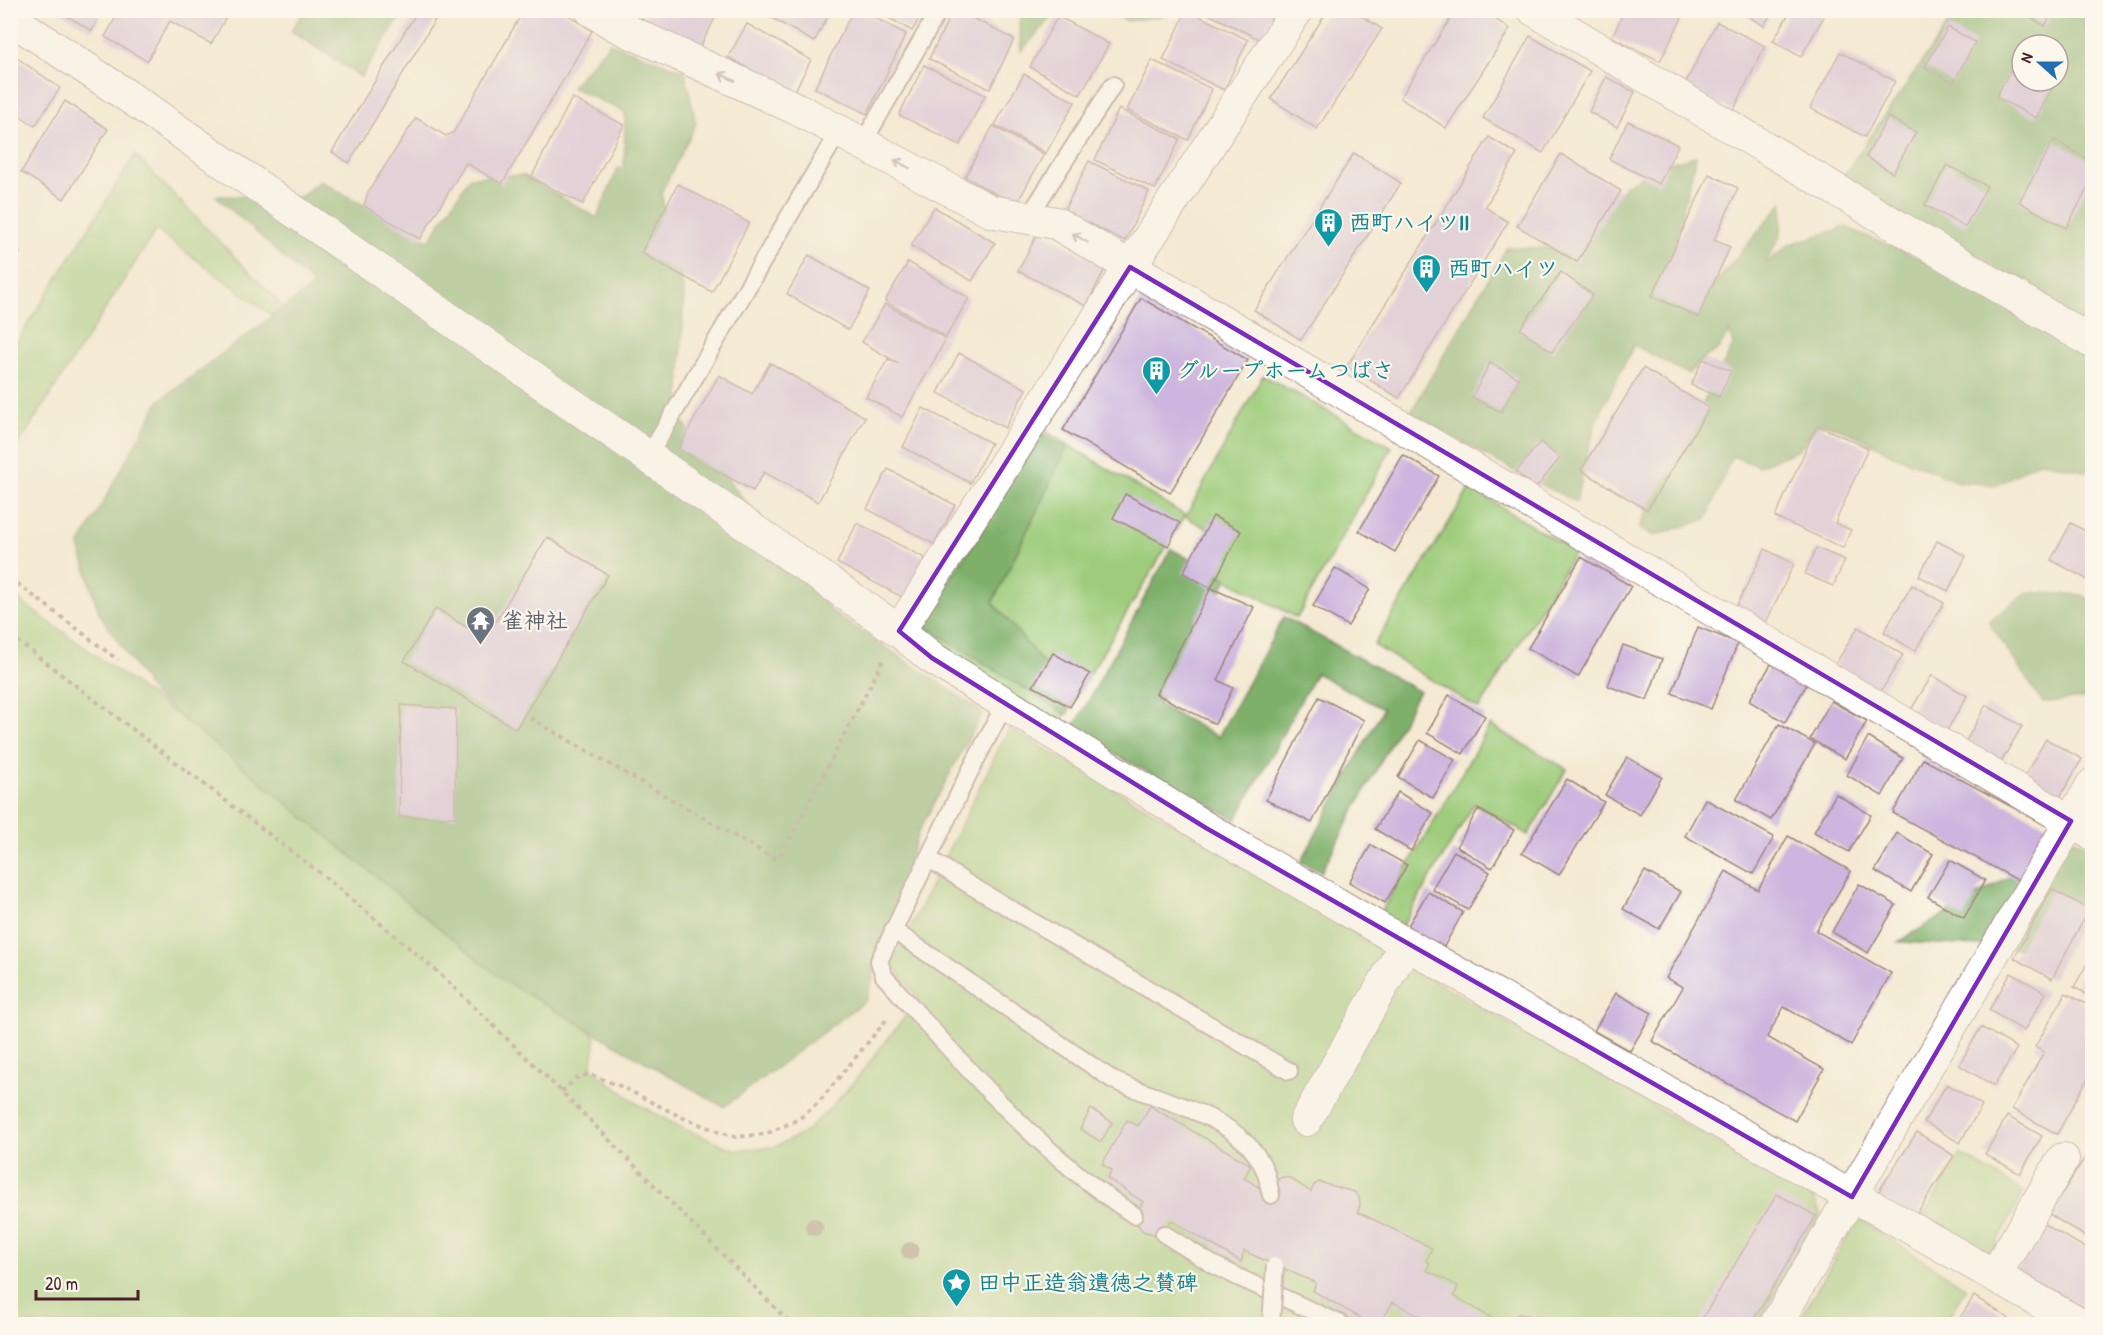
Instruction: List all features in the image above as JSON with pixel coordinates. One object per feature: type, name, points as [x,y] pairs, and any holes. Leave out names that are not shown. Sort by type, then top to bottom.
[{"type":"street","points":[[591,10],[615,25],[851,137],[990,211],[1056,223],[2082,828]]},
{"type":"street","points":[[899,631],[1130,267],[1297,10]]},
{"type":"street","points":[[1534,10],[2092,342]]},
{"type":"street","points":[[10,18],[141,105],[899,631],[932,658],[1206,828],[1406,944],[2079,1324]]},
{"type":"street","points":[[1776,1324],[1852,1197],[2082,828],[2092,784]]},
{"type":"street","points":[[1306,1120],[1406,944]]},
{"type":"street","points":[[1995,1275],[2063,1159]]},
{"type":"lane","points":[[648,457],[851,137],[939,10]]},
{"type":"lane","points":[[1028,218],[1113,85]]},
{"type":"lane","points":[[1005,704],[879,961],[884,976],[948,1047],[1048,1149],[1084,1179],[1134,1215]]},
{"type":"lane","points":[[928,858],[978,890],[1289,1071]]},
{"type":"lane","points":[[893,930],[1113,1080],[1204,1115],[1240,1138],[1257,1157],[1266,1173],[1271,1196]]},
{"type":"lane","points":[[1164,1234],[1232,1274],[1341,1324]]},
{"type":"lane","points":[[1270,1324],[1275,1266]]},
{"type":"path","points":[[10,578],[118,660]]},
{"type":"path","points":[[530,718],[773,858],[783,852],[899,631]]},
{"type":"path","points":[[10,635],[325,877],[439,973],[562,1092],[790,1324]]},
{"type":"path","points":[[562,1092],[575,1078],[585,1075],[594,1076],[719,1132],[736,1137],[766,1134],[799,1119],[818,1103],[904,998]]},
{"type":"highlighted area","points":[[1130,267],[2071,821],[1852,1197],[1206,828],[932,658],[899,631]]},
{"type":"green space","points":[[305,10],[404,11],[361,77],[291,31]]},
{"type":"green space","points":[[1021,10],[1070,11],[1055,14],[1021,51],[1019,25]]},
{"type":"green space","points":[[1101,11],[1168,11],[1162,16],[1128,21]]},
{"type":"green space","points":[[1957,11],[2092,11],[2092,330],[1841,179]]},
{"type":"green space","name":"雀神社","points":[[610,43],[685,71],[696,124],[661,193],[684,293],[679,417],[831,611],[983,712],[918,833],[866,1000],[724,1107],[504,981],[154,695],[99,613],[79,546],[159,401],[314,285],[216,196],[300,197],[320,181],[429,241],[470,177],[523,175],[597,218],[618,168],[624,169],[625,112],[571,87]]},
{"type":"green space","points":[[135,155],[304,328],[301,337],[156,230],[11,456],[11,351]]},
{"type":"green space","points":[[1696,156],[1666,279],[1696,306],[1783,202],[1781,234],[1765,264],[1790,244],[1846,227],[1945,269],[2092,360],[2092,473],[2039,461],[1997,485],[1957,482],[1859,437],[1827,424],[1817,425],[1799,450],[1758,466],[1732,456],[1707,519],[1654,536],[1639,528],[1661,481],[1733,345],[1729,331],[1719,349],[1703,359],[1688,374],[1634,345],[1596,421],[1576,502],[1410,413],[1507,247],[1580,249],[1626,184],[1669,163]]},
{"type":"green space","points":[[1263,375],[1392,447],[1297,618],[1216,573],[1232,543],[1185,516],[1059,725],[911,636],[1037,426],[1186,516]]},
{"type":"green space","points":[[1040,434],[1067,448],[993,602],[1074,701],[1067,715],[923,625]]},
{"type":"green space","points":[[1470,488],[1575,552],[1479,709],[1374,645]]},
{"type":"green space","points":[[1171,549],[1227,579],[1159,705],[1218,737],[1284,617],[1419,691],[1321,872],[1301,862],[1383,709],[1316,673],[1236,820],[1072,731]]},
{"type":"green space","points":[[2028,592],[2082,595],[2092,600],[2092,697],[2043,703],[1988,621]]},
{"type":"green space","points":[[10,594],[127,678],[579,1017],[596,1038],[591,1068],[639,1105],[684,1129],[736,1150],[775,1147],[804,1133],[854,1082],[919,999],[892,964],[1009,728],[1400,955],[1421,973],[1814,1198],[1821,1216],[1758,1324],[11,1324]]},
{"type":"green space","points":[[1490,725],[1567,769],[1528,835],[1474,804],[1400,930],[1378,917]]},
{"type":"green space","points":[[2074,839],[2092,850],[2092,913],[2033,949],[1898,942]]},
{"type":"green space","points":[[1960,1154],[2024,1192],[1990,1255],[1922,1218]]},
{"type":"green space","points":[[1858,1218],[1966,1288],[1944,1324],[1797,1324]]},
{"type":"building","points":[[57,10],[103,10],[92,31]]},
{"type":"building","points":[[120,10],[167,10],[173,14],[175,10],[230,10],[211,44],[170,21],[147,61],[105,37]]},
{"type":"building","points":[[418,10],[441,10],[349,163],[332,152]]},
{"type":"building","points":[[524,10],[561,10],[592,31],[502,184],[466,163],[420,239],[364,206],[368,192],[416,118],[446,136],[453,133]]},
{"type":"building","points":[[646,10],[719,10],[698,51],[641,20]]},
{"type":"building","points":[[758,10],[831,10],[814,42]]},
{"type":"building","points":[[853,10],[860,10],[906,34],[867,114],[815,88]]},
{"type":"building","points":[[875,10],[924,10],[912,31]]},
{"type":"building","points":[[953,10],[1014,39],[990,89],[929,59]]},
{"type":"building","points":[[990,10],[1008,10],[1004,18]]},
{"type":"building","points":[[1187,10],[1248,40],[1224,90],[1163,60]]},
{"type":"building","points":[[1200,10],[1275,10],[1261,40]]},
{"type":"building","points":[[1328,10],[1353,10],[1382,29],[1317,129],[1271,99]]},
{"type":"building","points":[[1456,10],[1482,10],[1510,29],[1446,128],[1400,98]]},
{"type":"building","points":[[1625,10],[1686,10],[1660,61],[1612,37]]},
{"type":"building","points":[[1738,10],[1773,10],[1764,26]]},
{"type":"building","points":[[1791,10],[1814,10],[1824,16],[1801,57],[1773,41]]},
{"type":"building","points":[[2018,10],[2054,10],[2045,26]]},
{"type":"building","points":[[1058,16],[1109,44],[1080,95],[1030,67]]},
{"type":"building","points":[[1717,22],[1765,46],[1733,111],[1684,86]]},
{"type":"building","points":[[747,24],[811,60],[793,94],[728,57]]},
{"type":"building","points":[[1948,27],[1975,42],[1953,83],[1925,67]]},
{"type":"building","points":[[1530,36],[1590,71],[1543,153],[1483,118]]},
{"type":"building","points":[[1840,52],[1895,81],[1865,137],[1810,108]]},
{"type":"building","points":[[10,53],[60,88],[35,126],[10,109]]},
{"type":"building","points":[[1152,60],[1212,89],[1188,140],[1127,110]]},
{"type":"building","points":[[924,65],[985,95],[960,145],[899,115]]},
{"type":"building","points":[[2010,71],[2010,93],[2050,93],[2036,118],[1996,97]]},
{"type":"building","points":[[1024,74],[1075,102],[1046,153],[995,125]]},
{"type":"building","points":[[1606,77],[1635,92],[1617,127],[1589,112]]},
{"type":"building","points":[[572,98],[624,125],[583,204],[531,178]]},
{"type":"building","points":[[65,101],[108,129],[64,199],[21,172]]},
{"type":"building","points":[[1119,109],[1180,139],[1155,189],[1095,160]]},
{"type":"building","points":[[1888,117],[1916,132],[1893,173],[1866,157]]},
{"type":"building","points":[[1628,121],[1678,145],[1659,184],[1609,159]]},
{"type":"building","points":[[993,126],[1044,154],[1016,205],[965,177]]},
{"type":"building","name":"西町ハイツ","points":[[1489,137],[1517,154],[1485,207],[1508,222],[1399,398],[1347,366]]},
{"type":"building","points":[[2054,140],[2092,162],[2092,180],[2066,228],[2019,202]]},
{"type":"building","name":"西町ハイツII","points":[[1354,153],[1401,183],[1301,340],[1254,310]]},
{"type":"building","points":[[1561,154],[1621,191],[1577,262],[1517,226]]},
{"type":"building","points":[[1089,161],[1149,191],[1125,241],[1064,211]]},
{"type":"building","points":[[1947,165],[1987,186],[1965,227],[1925,205]]},
{"type":"building","points":[[1709,174],[1738,188],[1714,240],[1730,247],[1698,317],[1652,296]]},
{"type":"building","points":[[678,184],[749,223],[712,292],[641,253]]},
{"type":"building","points":[[934,207],[995,243],[972,281],[911,246]]},
{"type":"building","points":[[1039,231],[1106,267],[1086,306],[1018,271]]},
{"type":"building","points":[[10,245],[20,253],[10,265]]},
{"type":"building","points":[[2092,252],[2092,270],[2085,266]]},
{"type":"building","points":[[809,255],[870,291],[848,330],[787,294]]},
{"type":"building","points":[[908,262],[969,298],[946,337],[885,301]]},
{"type":"building","points":[[1561,272],[1593,295],[1552,352],[1520,329]]},
{"type":"building","name":"グループホームつばさ","points":[[1141,298],[1248,360],[1170,493],[1063,430]]},
{"type":"building","points":[[885,304],[946,339],[902,417],[866,397],[888,359],[899,364],[862,342]]},
{"type":"building","points":[[959,353],[1026,389],[1005,428],[938,393]]},
{"type":"building","points":[[1703,359],[1731,371],[1719,397],[1691,385]]},
{"type":"building","points":[[770,363],[865,417],[818,502],[764,472],[753,491],[678,449],[719,375],[752,394]]},
{"type":"building","points":[[1490,363],[1519,378],[1501,412],[1472,397]]},
{"type":"building","points":[[1643,368],[1709,408],[1647,510],[1581,470]]},
{"type":"building","points":[[923,408],[991,443],[970,483],[903,447]]},
{"type":"building","points":[[1817,425],[1868,448],[1835,523],[1851,530],[1843,548],[1775,517]]},
{"type":"building","points":[[1540,442],[1560,458],[1536,488],[1516,472]]},
{"type":"building","points":[[1403,455],[1439,476],[1395,552],[1359,531]]},
{"type":"building","points":[[888,469],[955,505],[934,544],[867,509]]},
{"type":"building","points":[[1125,494],[1180,523],[1168,546],[1113,518]]},
{"type":"building","points":[[1213,516],[1241,531],[1211,588],[1183,573]]},
{"type":"building","points":[[857,523],[925,558],[904,598],[837,563]]},
{"type":"building","points":[[2071,523],[2092,535],[2092,582],[2051,560]]},
{"type":"building","points":[[547,537],[608,575],[516,729],[404,661],[436,608],[485,639]]},
{"type":"building","points":[[1937,541],[1966,556],[1948,591],[1919,576]]},
{"type":"building","points":[[1816,548],[1845,560],[1833,586],[1805,574]]},
{"type":"building","points":[[1765,549],[1794,564],[1766,622],[1736,607]]},
{"type":"building","points":[[1581,557],[1631,586],[1578,677],[1528,648]]},
{"type":"building","points":[[1335,568],[1370,589],[1348,626],[1313,606]]},
{"type":"building","points":[[1912,585],[1944,603],[1915,651],[1884,632]]},
{"type":"building","points":[[1211,588],[1254,607],[1218,680],[1233,688],[1215,724],[1156,694]]},
{"type":"building","points":[[1698,627],[1738,643],[1711,709],[1672,693]]},
{"type":"building","points":[[1858,627],[1903,655],[1880,693],[1835,665]]},
{"type":"building","points":[[1623,645],[1662,659],[1647,700],[1608,686]]},
{"type":"building","points":[[1053,653],[1090,674],[1070,707],[1033,686]]},
{"type":"building","points":[[1771,664],[1807,684],[1785,722],[1749,701]]},
{"type":"building","points":[[1932,675],[1967,696],[1945,734],[1909,713]]},
{"type":"building","points":[[1449,695],[1485,716],[1463,754],[1427,733]]},
{"type":"building","points":[[1319,697],[1364,720],[1312,823],[1266,800]]},
{"type":"building","points":[[1831,701],[1867,721],[1845,759],[1810,739]]},
{"type":"building","points":[[401,705],[456,709],[455,817],[399,817]]},
{"type":"building","points":[[1986,705],[2022,726],[2000,764],[1965,743]]},
{"type":"building","points":[[1779,724],[1815,744],[1771,820],[1736,800]]},
{"type":"building","points":[[1868,737],[1903,758],[1882,796],[1847,775]]},
{"type":"building","points":[[2046,739],[2082,759],[2060,797],[2024,777]]},
{"type":"building","points":[[1420,740],[1455,760],[1433,798],[1398,777]]},
{"type":"building","points":[[1627,757],[1662,777],[1640,815],[1605,795]]},
{"type":"building","points":[[1923,759],[2051,828],[2021,882],[1893,813]]},
{"type":"building","points":[[1567,779],[1604,802],[1559,875],[1522,853]]},
{"type":"building","points":[[1398,792],[1433,813],[1411,851],[1375,829]]},
{"type":"building","points":[[1836,794],[1871,815],[1849,852],[1814,832]]},
{"type":"building","points":[[1705,799],[1774,837],[1753,874],[1685,836]]},
{"type":"building","points":[[1478,809],[1514,830],[1492,868],[1457,847]]},
{"type":"building","points":[[1897,833],[1933,854],[1911,892],[1875,871]]},
{"type":"building","points":[[1788,836],[1851,871],[1816,931],[1891,973],[1851,1045],[1784,1007],[1767,1037],[1824,1069],[1795,1121],[1652,1041],[1683,987],[1666,978],[1726,871],[1758,890]]},
{"type":"building","points":[[1371,845],[1407,865],[1385,903],[1349,882]]},
{"type":"building","points":[[1454,851],[1490,872],[1468,910],[1432,889]]},
{"type":"building","points":[[1950,860],[1985,880],[1964,918],[1928,897]]},
{"type":"building","points":[[1645,871],[1681,892],[1659,929],[1623,909]]},
{"type":"building","points":[[1859,884],[1896,905],[1868,953],[1832,932]]},
{"type":"building","points":[[2052,889],[2089,909],[2052,979],[2014,958]]},
{"type":"building","points":[[1428,892],[1463,912],[1442,950],[1406,929]]},
{"type":"building","points":[[2092,955],[2092,997],[2074,987]]},
{"type":"building","points":[[2011,973],[2046,993],[2024,1031],[1989,1010]]},
{"type":"building","points":[[1616,993],[1652,1013],[1630,1051],[1594,1031]]},
{"type":"building","points":[[2066,993],[2092,1007],[2092,1071],[2057,1134],[2012,1109],[2044,1052],[2035,1047]]},
{"type":"building","points":[[1981,1027],[2017,1048],[1994,1086],[1959,1065]]},
{"type":"building","points":[[1947,1084],[1982,1105],[1960,1143],[1924,1122]]},
{"type":"building","points":[[1150,1106],[1251,1165],[1244,1178],[1278,1199],[1277,1183],[1282,1177],[1290,1178],[1311,1192],[1314,1185],[1319,1182],[1354,1192],[1359,1197],[1358,1212],[1432,1248],[1426,1261],[1430,1263],[1426,1270],[1458,1286],[1454,1296],[1502,1324],[1422,1324],[1425,1319],[1393,1302],[1380,1324],[1371,1324],[1313,1291],[1316,1283],[1244,1251],[1241,1262],[1171,1220],[1162,1237],[1143,1231],[1132,1218],[1143,1202],[1107,1178],[1112,1170],[1102,1164],[1127,1120],[1138,1126]]},
{"type":"building","points":[[1091,1109],[1112,1122],[1101,1142],[1080,1129]]},
{"type":"building","points":[[2007,1116],[2042,1136],[2020,1174],[1985,1154]]},
{"type":"building","points":[[1917,1132],[1954,1156],[1914,1218],[1877,1194]]},
{"type":"building","points":[[2089,1151],[2092,1154],[2092,1226],[2086,1237],[2049,1214]]},
{"type":"building","points":[[1777,1194],[1816,1216],[1751,1324],[1699,1324]]},
{"type":"building","points":[[2042,1223],[2089,1250],[2092,1244],[2092,1312],[2016,1269]]},
{"type":"building","points":[[1974,1296],[2008,1318],[2004,1324],[1956,1324]]},
{"type":"building","points":[[1519,1314],[1539,1317],[1548,1324],[1504,1324],[1509,1318]]},
{"type":"place","name":"西町ハイツII","points":[[1328,248]]},
{"type":"place","name":"西町ハイツ","points":[[1427,294]]},
{"type":"place","name":"グループホームつばさ","points":[[1156,396]]},
{"type":"place","name":"雀神社","points":[[481,646]]},
{"type":"place","name":"田中正造翁遺徳之賛碑","points":[[957,1308]]}]
